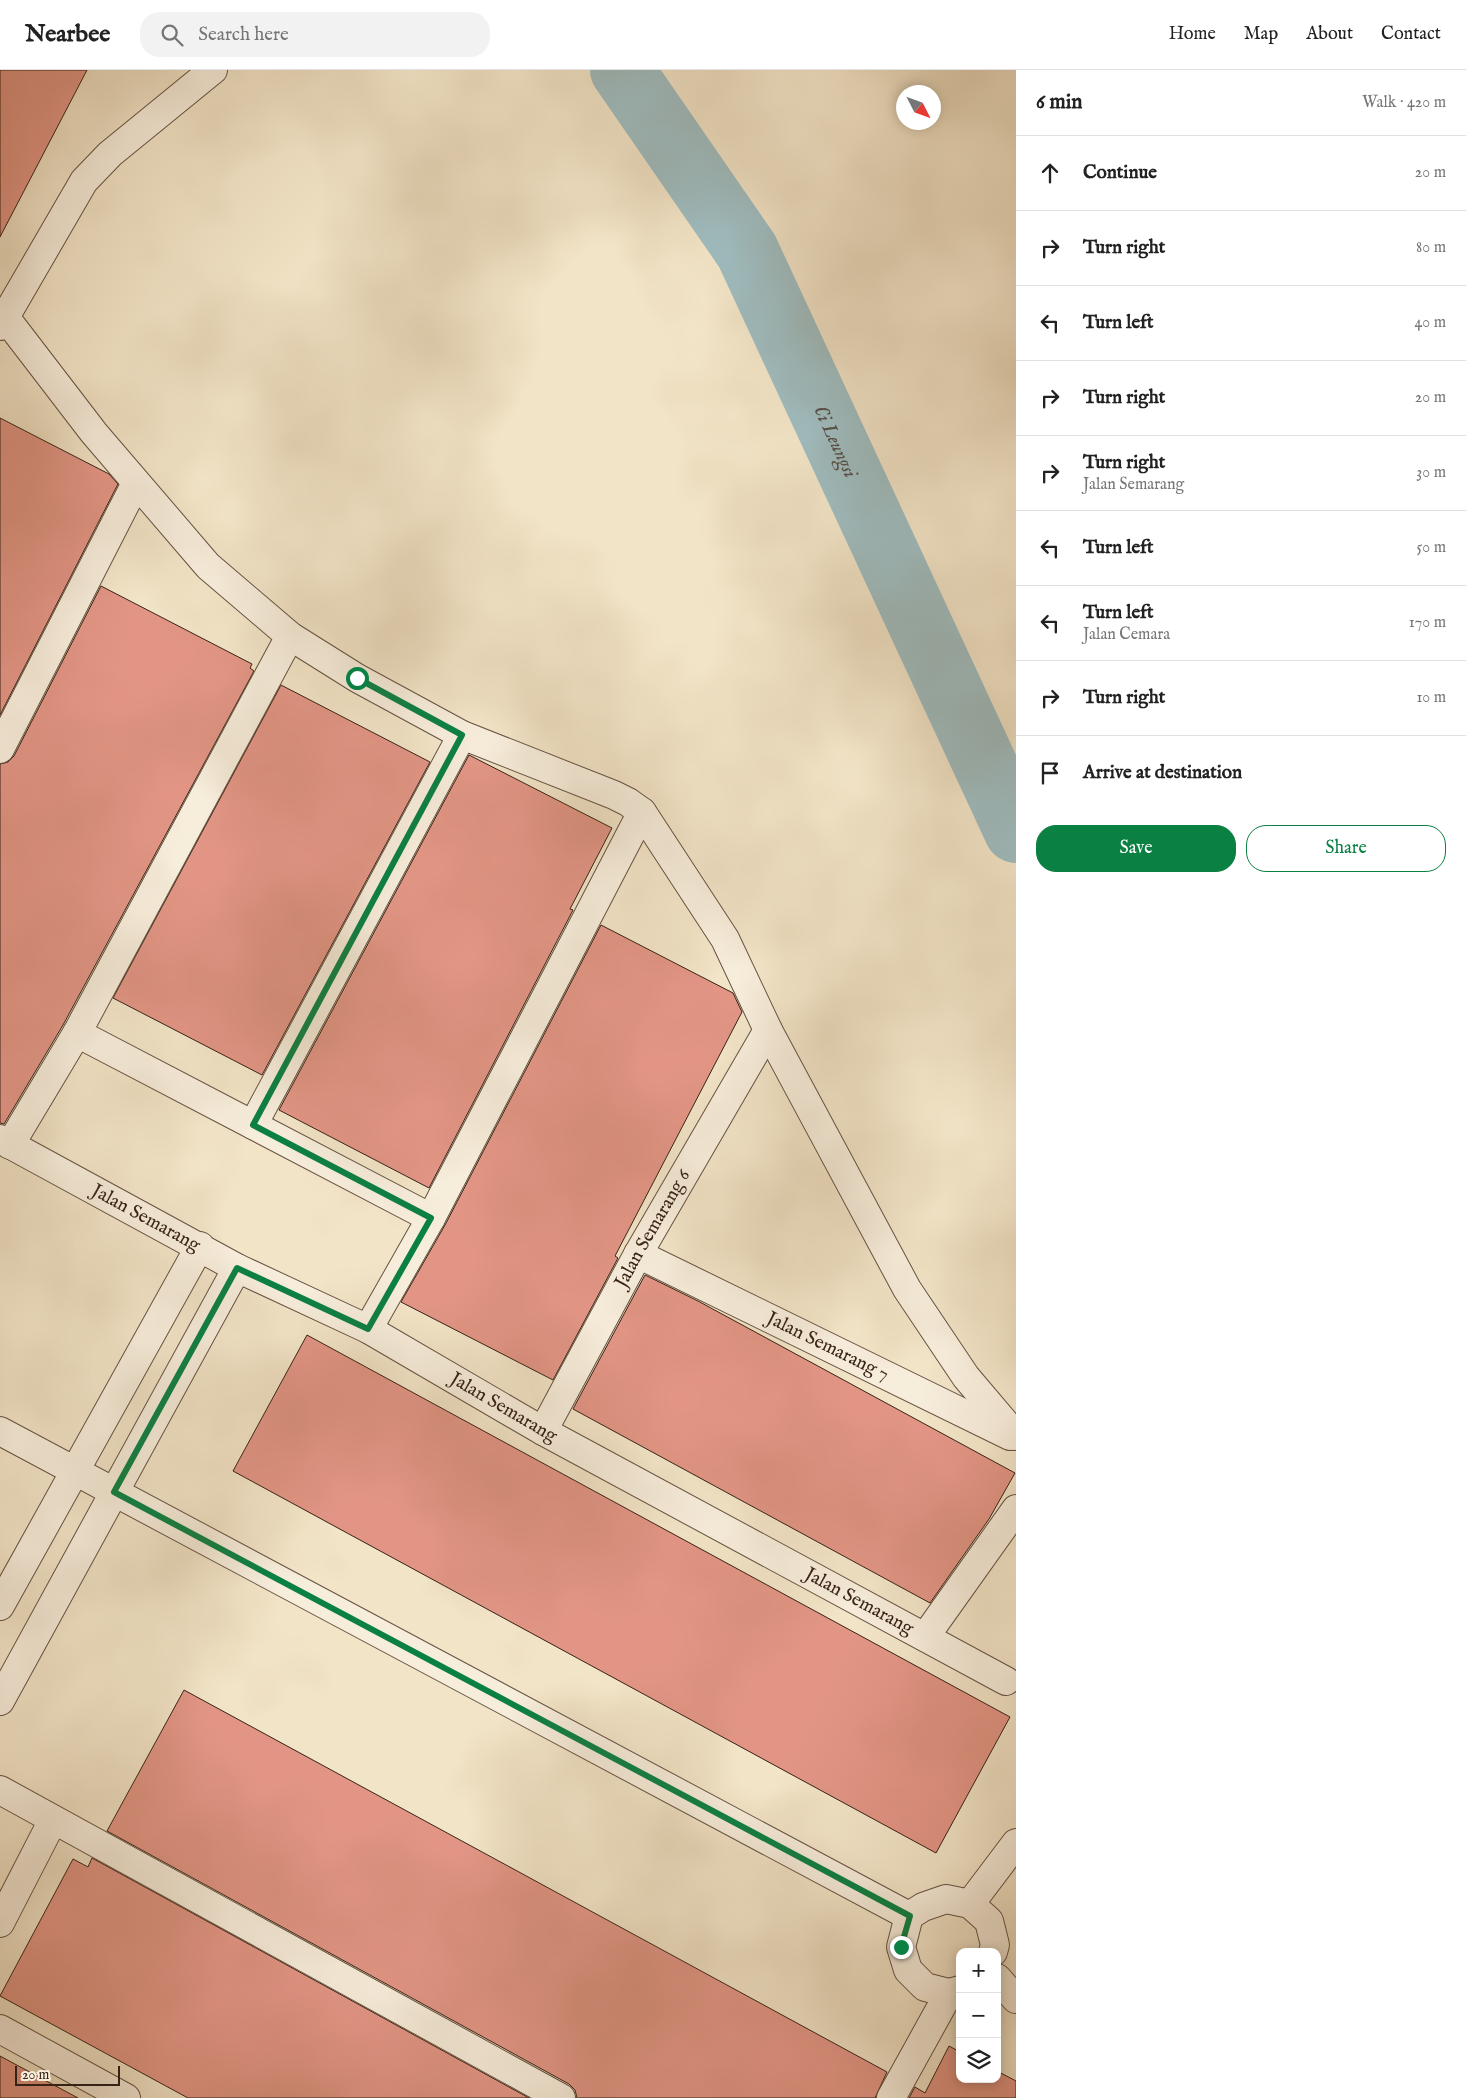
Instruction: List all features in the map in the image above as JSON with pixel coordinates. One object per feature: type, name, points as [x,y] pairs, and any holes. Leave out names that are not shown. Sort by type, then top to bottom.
[{"type":"street","points":[[213,70],[110,154],[84,180],[2,321],[136,483],[208,566],[290,636],[357,678],[462,735],[614,795],[642,812],[725,939],[768,1030],[907,1289],[966,1376],[1016,1438]]},
{"type":"street","points":[[0,749],[136,483]]},
{"type":"street","points":[[5,1142],[77,1033],[290,636]]},
{"type":"street","points":[[253,1125],[462,735]]},
{"type":"street","points":[[368,1329],[431,1218],[642,812]]},
{"type":"street","name":"Jalan Semarang 6","points":[[543,1431],[638,1254],[768,1030]]},
{"type":"street","points":[[77,1033],[431,1218]]},
{"type":"street","name":"Jalan Semarang","points":[[5,1142],[200,1246],[237,1268],[368,1329],[543,1431],[1006,1681]]},
{"type":"street","points":[[0,1606],[200,1246]]},
{"type":"street","name":"Jalan Semarang 7","points":[[638,1254],[1016,1438]]},
{"type":"street","points":[[0,1701],[237,1268]]},
{"type":"street","points":[[0,1431],[910,1916]]},
{"type":"street","points":[[925,1637],[1016,1509]]},
{"type":"street","points":[[0,1790],[561,2098]]},
{"type":"street","points":[[0,1923],[53,1820]]},
{"type":"street","points":[[970,1904],[1016,1843]]},
{"type":"street","points":[[891,2098],[954,1991],[925,1987],[908,1970],[901,1947],[910,1916],[923,1906],[946,1899],[970,1904],[988,1921],[995,1945],[994,1948]]},
{"type":"street","points":[[1001,1982],[1016,1999]]},
{"type":"street","points":[[0,2029],[126,2098]]},
{"type":"building","points":[[0,70],[87,70],[0,237]]},
{"type":"building","points":[[0,418],[109,474],[118,484],[0,715]]},
{"type":"building","points":[[101,586],[252,664],[250,668],[254,671],[63,1025],[4,1124],[0,1123],[0,764],[8,762],[14,756]]},
{"type":"building","points":[[281,685],[430,762],[262,1075],[113,998]]},
{"type":"building","points":[[469,755],[612,828],[570,909],[573,910],[429,1188],[279,1110]]},
{"type":"building","points":[[601,925],[733,993],[742,1012],[615,1256],[618,1258],[553,1380],[401,1302],[445,1225]]},
{"type":"building","points":[[645,1275],[698,1301],[1015,1473],[989,1519],[930,1603],[573,1409]]},
{"type":"building","points":[[307,1335],[1010,1717],[936,1853],[233,1471]]},
{"type":"building","points":[[184,1690],[887,2072],[875,2098],[577,2098],[575,2090],[569,2084],[107,1831]]},
{"type":"building","points":[[92,1858],[529,2098],[188,2098],[0,1996],[73,1859],[88,1867]]},
{"type":"building","points":[[949,2046],[956,2050],[956,2083],[1001,2083],[1001,2073],[1016,2081],[1016,2098],[909,2098],[915,2087],[925,2093]]},
{"type":"building","points":[[0,2056],[78,2098],[0,2098]]},
{"type":"waterway","name":"Ci Leungsi","points":[[622,70],[747,251],[1016,831]]},
{"type":"route","points":[[357,678],[462,735],[253,1125],[431,1218],[368,1329],[237,1268],[114,1492],[910,1916],[901,1947]]}]
